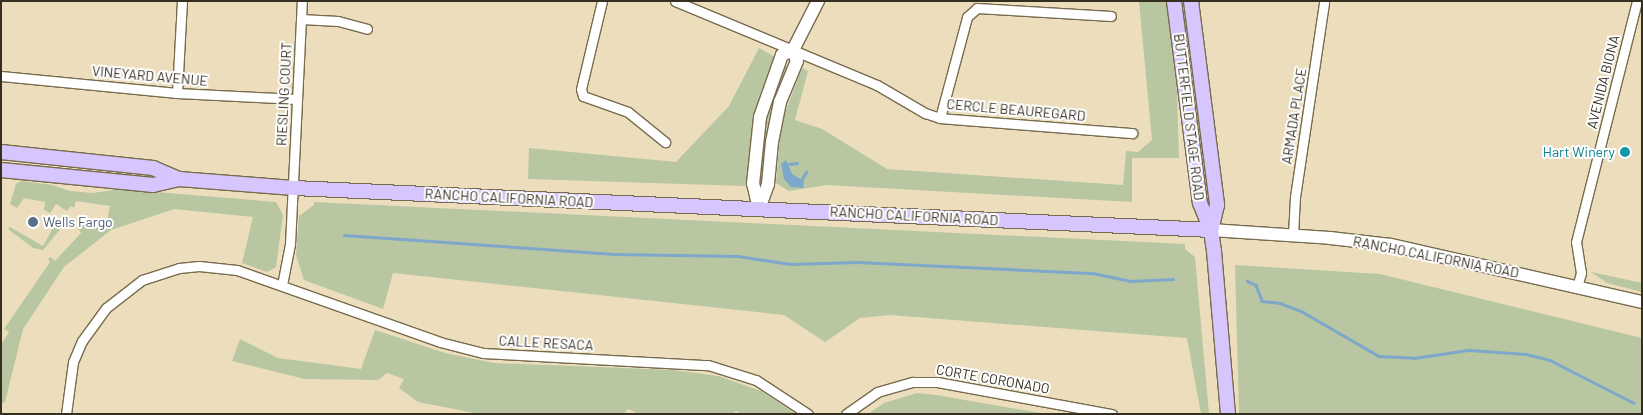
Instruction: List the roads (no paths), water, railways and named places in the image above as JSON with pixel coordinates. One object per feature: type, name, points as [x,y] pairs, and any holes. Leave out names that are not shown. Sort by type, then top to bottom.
[{"type":"main road","points":[[759,209],[768,184],[780,102],[797,61],[793,50],[818,1]]},
{"type":"main road","name":"BUTTERFIELD STAGE ROAD","points":[[1174,1],[1200,203],[1211,230],[1228,414]]},
{"type":"main road","name":"BUTTERFIELD STAGE ROAD","points":[[1191,1],[1217,205],[1211,230]]},
{"type":"main road","name":"RANCHO CALIFORNIA ROAD","points":[[1,152],[153,168],[179,179]]},
{"type":"main road","points":[[6,171],[23,163],[86,168],[104,163]]},
{"type":"main road","name":"RANCHO CALIFORNIA ROAD","points":[[6,171],[153,185],[179,179],[294,188],[1293,235],[1391,246],[1642,302]]},
{"type":"street","points":[[177,93],[182,1]]},
{"type":"street","name":"RIESLING COURT","points":[[282,285],[290,244],[294,188],[302,1]]},
{"type":"street","points":[[602,1],[581,89],[583,96],[628,112],[665,142]]},
{"type":"street","name":"CERCLE BEAUREGARD","points":[[675,1],[877,85],[925,113],[940,118],[1132,133]]},
{"type":"street","name":"AVENIDA BIONA","points":[[1577,287],[1581,273],[1576,242],[1638,1]]},
{"type":"street","name":"ARMADA PLACE","points":[[1293,235],[1295,197],[1324,2]]},
{"type":"street","points":[[940,118],[967,16],[977,8],[1111,16]]},
{"type":"street","points":[[301,19],[338,21],[367,29]]},
{"type":"street","name":"VINEYARD AVENUE","points":[[1,76],[177,93],[297,99]]},
{"type":"street","name":"CALLE RESACA","points":[[66,414],[68,385],[82,341],[106,308],[142,280],[179,268],[200,266],[237,270],[440,342],[483,353],[708,365],[756,380],[808,414]]},
{"type":"street","name":"CORTE CORONADO","points":[[846,414],[877,392],[913,382],[929,382],[1112,414]]},
{"type":"water","points":[[786,160],[792,174],[804,181],[803,188],[791,187],[784,179],[781,164]]},
{"type":"waterway","points":[[789,164],[797,163]]},
{"type":"waterway","points":[[802,179],[806,172]]},
{"type":"waterway","points":[[344,235],[614,254],[738,256],[790,264],[857,262],[1093,273],[1130,281],[1173,279]]},
{"type":"waterway","points":[[1247,281],[1256,285],[1262,301],[1280,303],[1303,312],[1379,356],[1414,358],[1469,350],[1526,354],[1550,360],[1634,403]]},
{"type":"place","name":"Hart Winery","points":[[1625,152]]},
{"type":"place","name":"Wells Fargo","points":[[33,222]]}]
